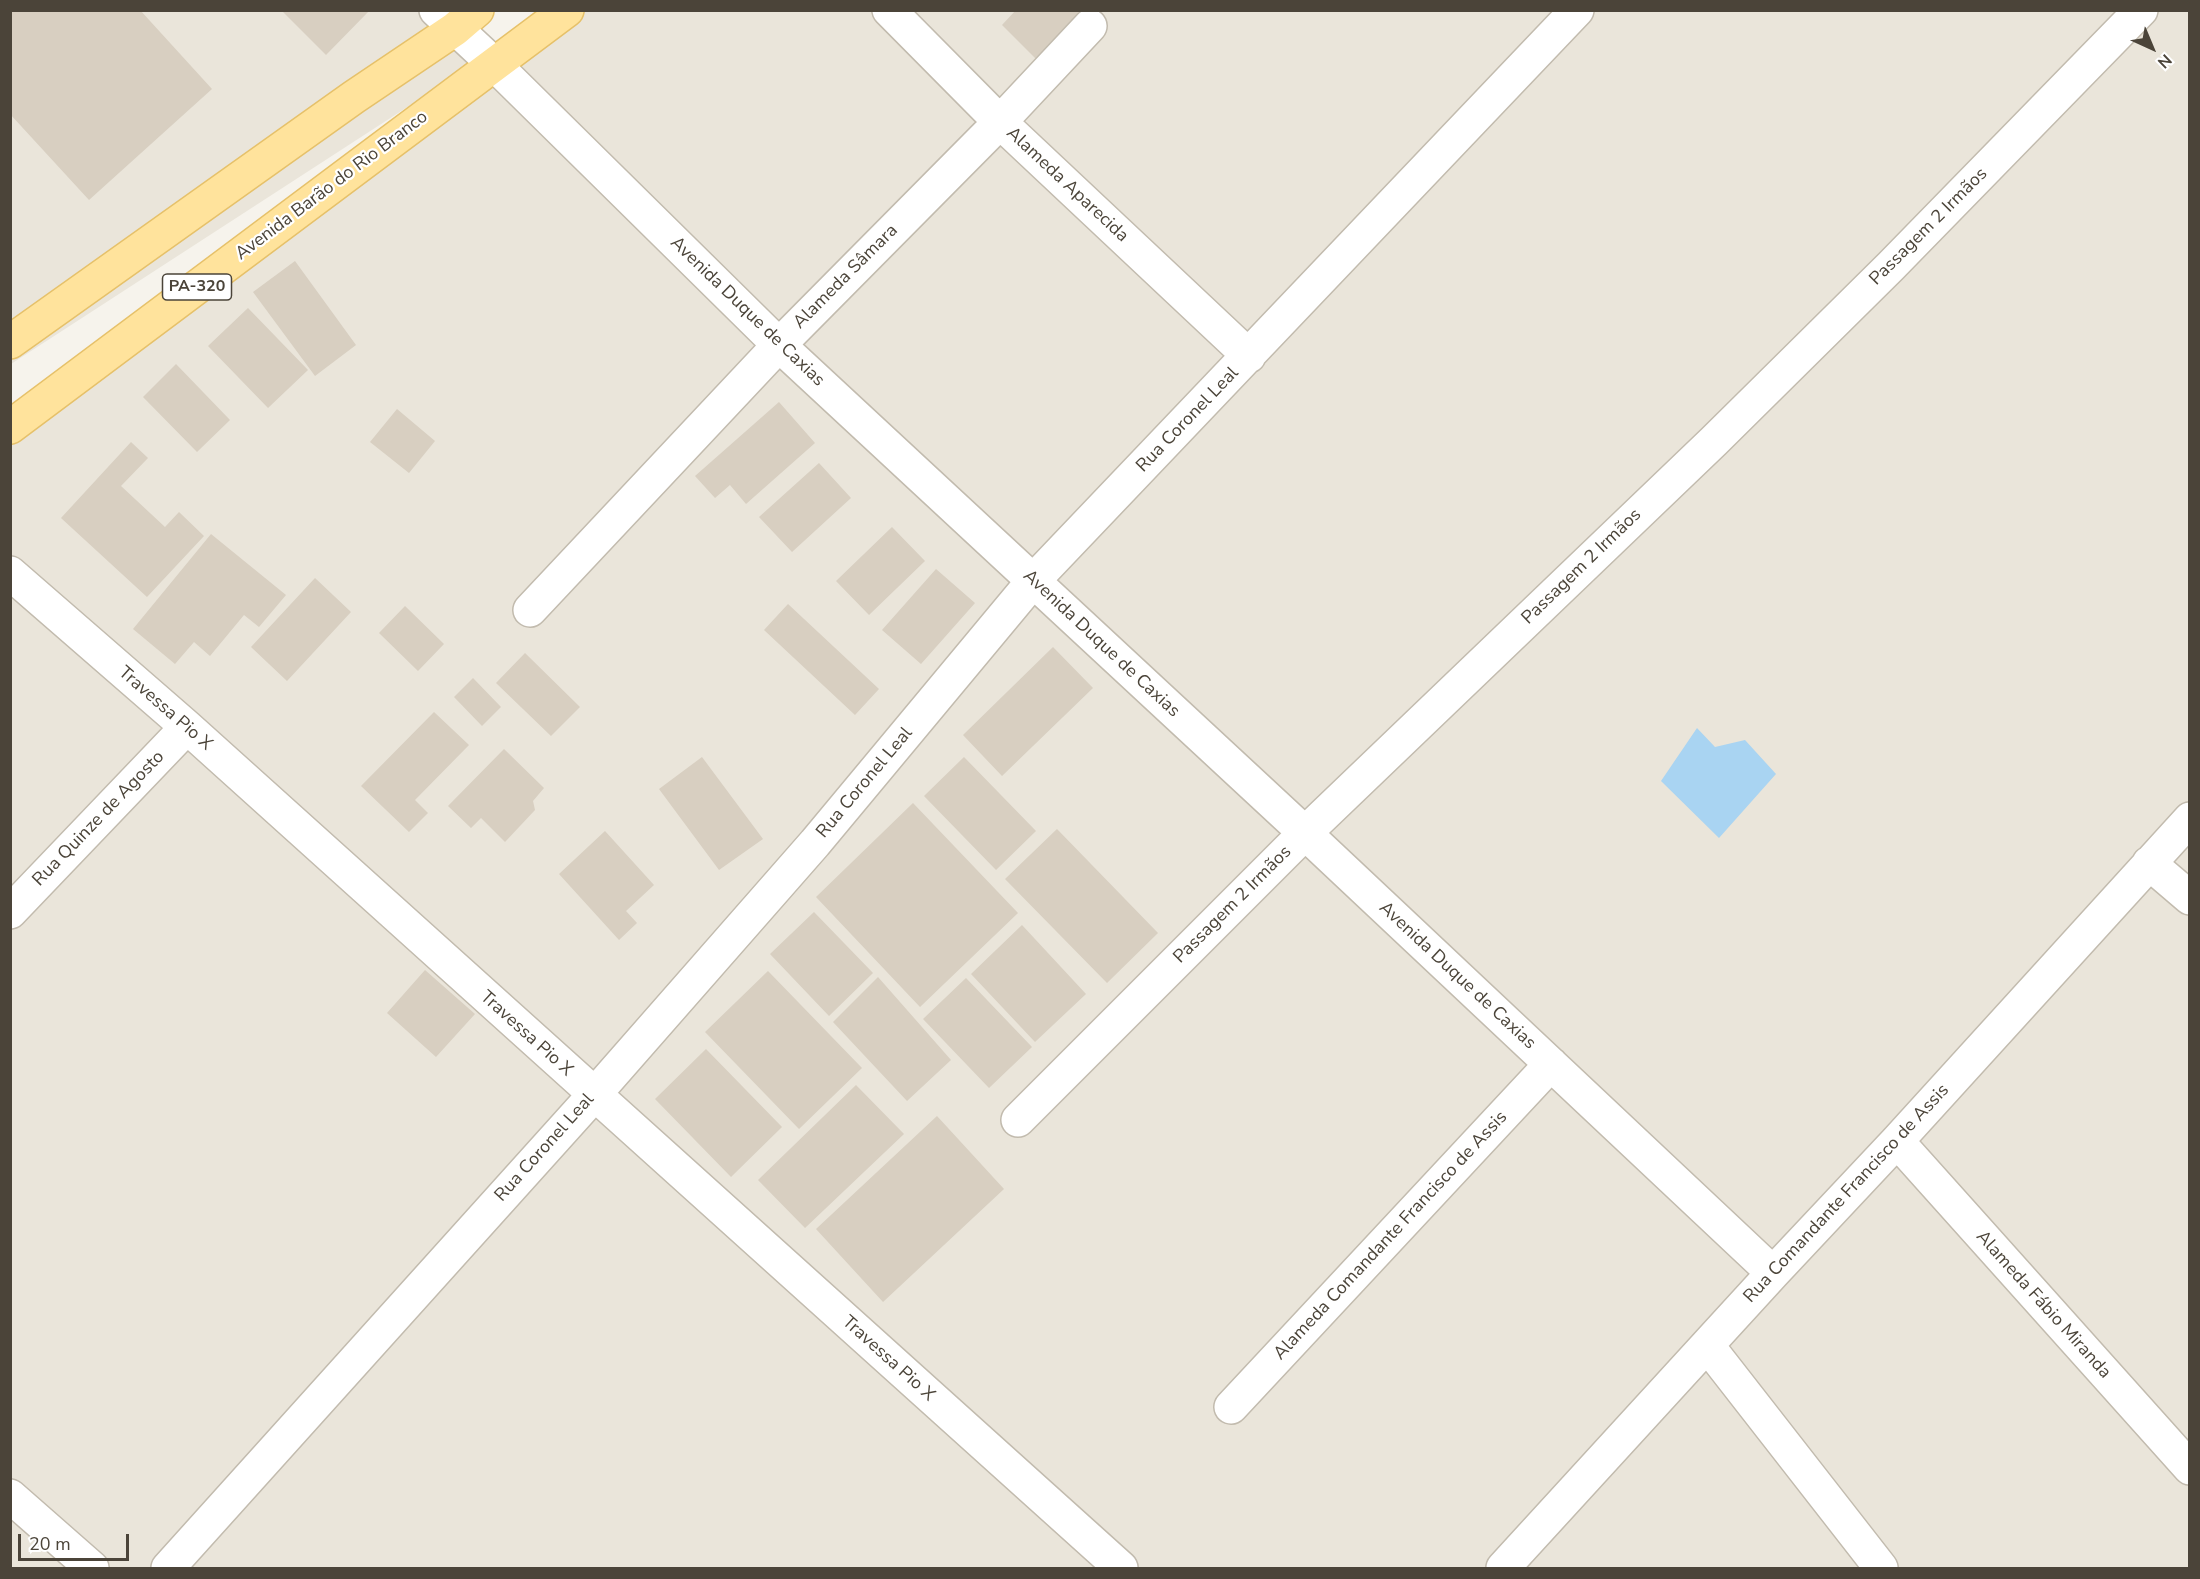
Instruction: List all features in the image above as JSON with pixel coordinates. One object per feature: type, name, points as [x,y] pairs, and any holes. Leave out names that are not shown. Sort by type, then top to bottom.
[{"type":"main road","name":"Avenida Barão do Rio Branco","points":[[10,427],[567,10]]},
{"type":"main road","points":[[10,342],[344,103],[456,17]]},
{"type":"street","name":"Alameda Aparecida","points":[[889,10],[1000,122],[1249,356]]},
{"type":"street","name":"Rua Coronel Leal","points":[[168,1569],[594,1095],[815,843],[1033,581],[1578,10]]},
{"type":"street","name":"Passagem 2 Irmãos","points":[[1018,1120],[1305,833],[1714,441],[1891,266],[2141,10]]},
{"type":"street","name":"Avenida Duque de Caxias","points":[[456,17],[495,65],[779,345],[1305,833],[1773,1273]]},
{"type":"street","name":"Alameda Sâmara","points":[[530,610],[779,345],[1000,122],[1090,26]]},
{"type":"street","name":"Travessa Pio X","points":[[10,573],[187,727],[1121,1569]]},
{"type":"street","name":"Rua Quinze de Agosto","points":[[10,912],[187,727]]},
{"type":"street","name":"Rua Comandante Francisco de Assis","points":[[1503,1569],[2190,819]]},
{"type":"street","points":[[2149,863],[2190,898]]},
{"type":"street","name":"Alameda Comandante Francisco de Assis","points":[[1231,1407],[1551,1064]]},
{"type":"street","name":"Alameda Fábio Miranda","points":[[1897,1141],[2190,1468]]},
{"type":"street","points":[[1707,1345],[1881,1569]]},
{"type":"street","points":[[10,1496],[92,1569]]},
{"type":"shaded area","points":[[549,10],[2189,11],[2189,1568],[11,1568],[11,410],[486,56],[11,364],[11,11],[455,11],[498,49]]},
{"type":"water","points":[[1697,728],[1715,747],[1745,740],[1776,774],[1719,838],[1661,781]]},
{"type":"building","points":[[10,10],[140,10],[212,89],[89,200],[10,114]]},
{"type":"building","points":[[281,10],[370,10],[326,55]]},
{"type":"building","points":[[1016,10],[1076,10],[1082,17],[1039,62],[1002,25]]},
{"type":"building","points":[[295,261],[356,345],[315,376],[253,292]]},
{"type":"building","points":[[248,308],[308,370],[268,408],[208,346]]},
{"type":"building","points":[[176,364],[230,420],[197,452],[143,397]]},
{"type":"building","points":[[779,402],[815,443],[746,504],[730,485],[715,498],[695,476]]},
{"type":"building","points":[[397,409],[435,441],[409,473],[370,442]]},
{"type":"building","points":[[131,442],[148,458],[121,486],[165,527],[179,512],[204,536],[147,597],[61,518]]},
{"type":"building","points":[[819,463],[851,498],[792,552],[759,517]]},
{"type":"building","points":[[892,527],[925,561],[869,615],[836,581]]},
{"type":"building","points":[[211,534],[286,595],[259,627],[244,615],[210,656],[194,642],[175,664],[133,629]]},
{"type":"building","points":[[936,569],[975,603],[921,664],[882,630]]},
{"type":"building","points":[[315,578],[351,612],[287,681],[251,647]]},
{"type":"building","points":[[788,604],[879,689],[855,715],[764,630]]},
{"type":"building","points":[[405,606],[444,644],[418,671],[379,633]]},
{"type":"building","points":[[1053,647],[1093,688],[1002,776],[963,735]]},
{"type":"building","points":[[525,653],[580,707],[551,736],[496,683]]},
{"type":"building","points":[[473,678],[501,707],[482,726],[454,697]]},
{"type":"building","points":[[434,712],[469,745],[415,800],[428,813],[409,832],[361,786]]},
{"type":"building","points":[[504,749],[544,788],[533,801],[535,810],[505,842],[481,818],[471,828],[448,806]]},
{"type":"building","points":[[702,757],[763,839],[719,870],[659,789]]},
{"type":"building","points":[[964,757],[1036,831],[996,870],[924,796]]},
{"type":"building","points":[[913,803],[1018,913],[920,1007],[816,897]]},
{"type":"building","points":[[1057,829],[1158,933],[1107,983],[1005,879]]},
{"type":"building","points":[[605,831],[654,885],[626,911],[637,923],[619,940],[559,874]]},
{"type":"building","points":[[814,912],[873,973],[829,1016],[770,954]]},
{"type":"building","points":[[1022,925],[1086,994],[1035,1042],[971,974]]},
{"type":"building","points":[[425,970],[475,1014],[436,1057],[387,1013]]},
{"type":"building","points":[[768,971],[862,1068],[799,1129],[705,1032]]},
{"type":"building","points":[[878,977],[951,1060],[907,1101],[833,1022]]},
{"type":"building","points":[[966,978],[1032,1047],[989,1088],[923,1019]]},
{"type":"building","points":[[706,1049],[782,1127],[731,1177],[655,1099]]},
{"type":"building","points":[[856,1085],[904,1134],[805,1228],[758,1180]]},
{"type":"building","points":[[937,1116],[1004,1189],[883,1302],[816,1229]]}]
